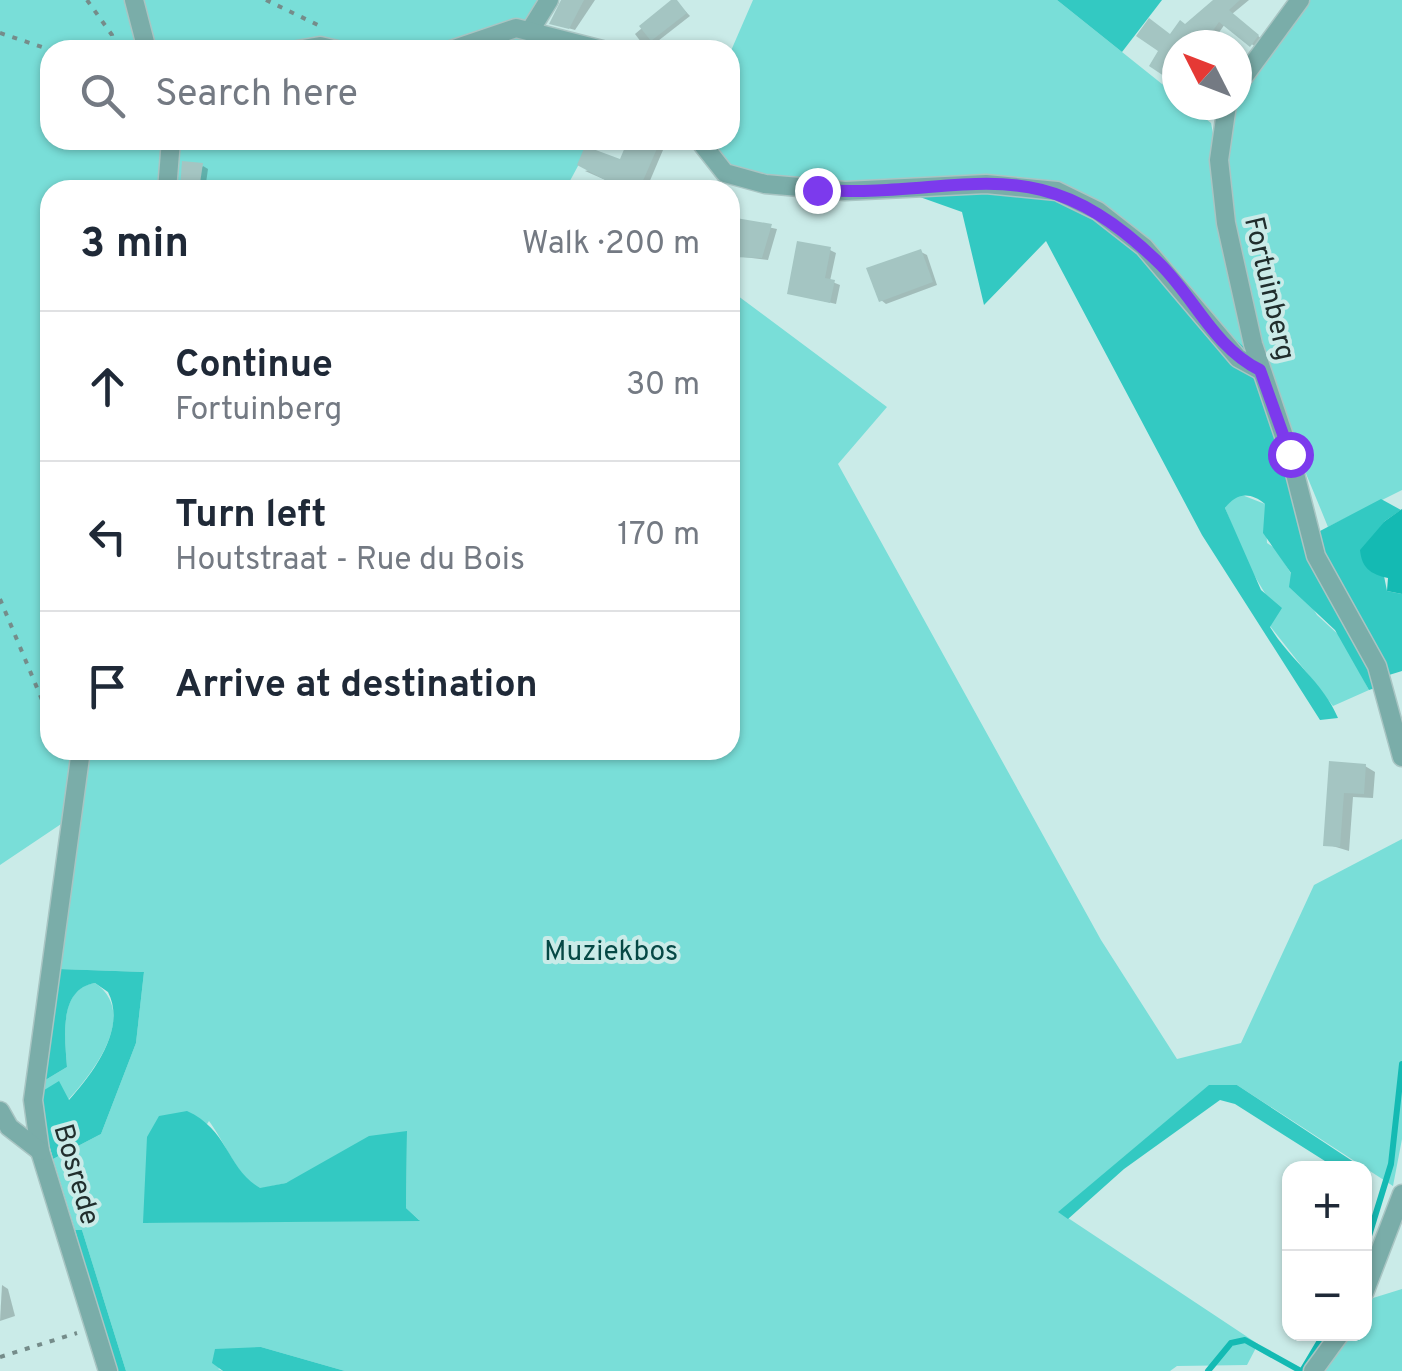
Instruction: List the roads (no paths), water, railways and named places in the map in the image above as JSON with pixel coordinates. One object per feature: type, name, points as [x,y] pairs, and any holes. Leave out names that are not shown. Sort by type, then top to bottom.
[{"type":"street","points":[[134,0],[144,40]]},
{"type":"street","points":[[531,29],[549,0]]},
{"type":"street","points":[[1252,66],[1300,0]]},
{"type":"street","points":[[475,40],[492,33],[531,29],[568,40]]},
{"type":"street","name":"Fortuinberg","points":[[1222,120],[1219,160],[1226,223],[1260,370],[1290,454],[1316,556],[1376,666],[1402,757]]},
{"type":"street","points":[[168,180],[174,150]]},
{"type":"street","points":[[707,150],[725,173],[765,184],[845,191],[986,184],[1057,191],[1098,211],[1144,247],[1227,347],[1260,370]]},
{"type":"street","name":"Bosrede","points":[[79,760],[33,1100],[40,1151],[108,1371]]},
{"type":"street","points":[[0,1111],[9,1127],[40,1151]]},
{"type":"street","points":[[1372,1273],[1402,1194]]},
{"type":"street","points":[[1312,1371],[1335,1341]]},
{"type":"waterway","points":[[1364,1251],[1391,1164],[1402,1064]]},
{"type":"waterway","points":[[1208,1371],[1231,1343],[1245,1340],[1301,1371]]},
{"type":"waterway","points":[[1302,1371],[1320,1341]]},
{"type":"park label","name":"Muziekbos","points":[[611,950]]}]
